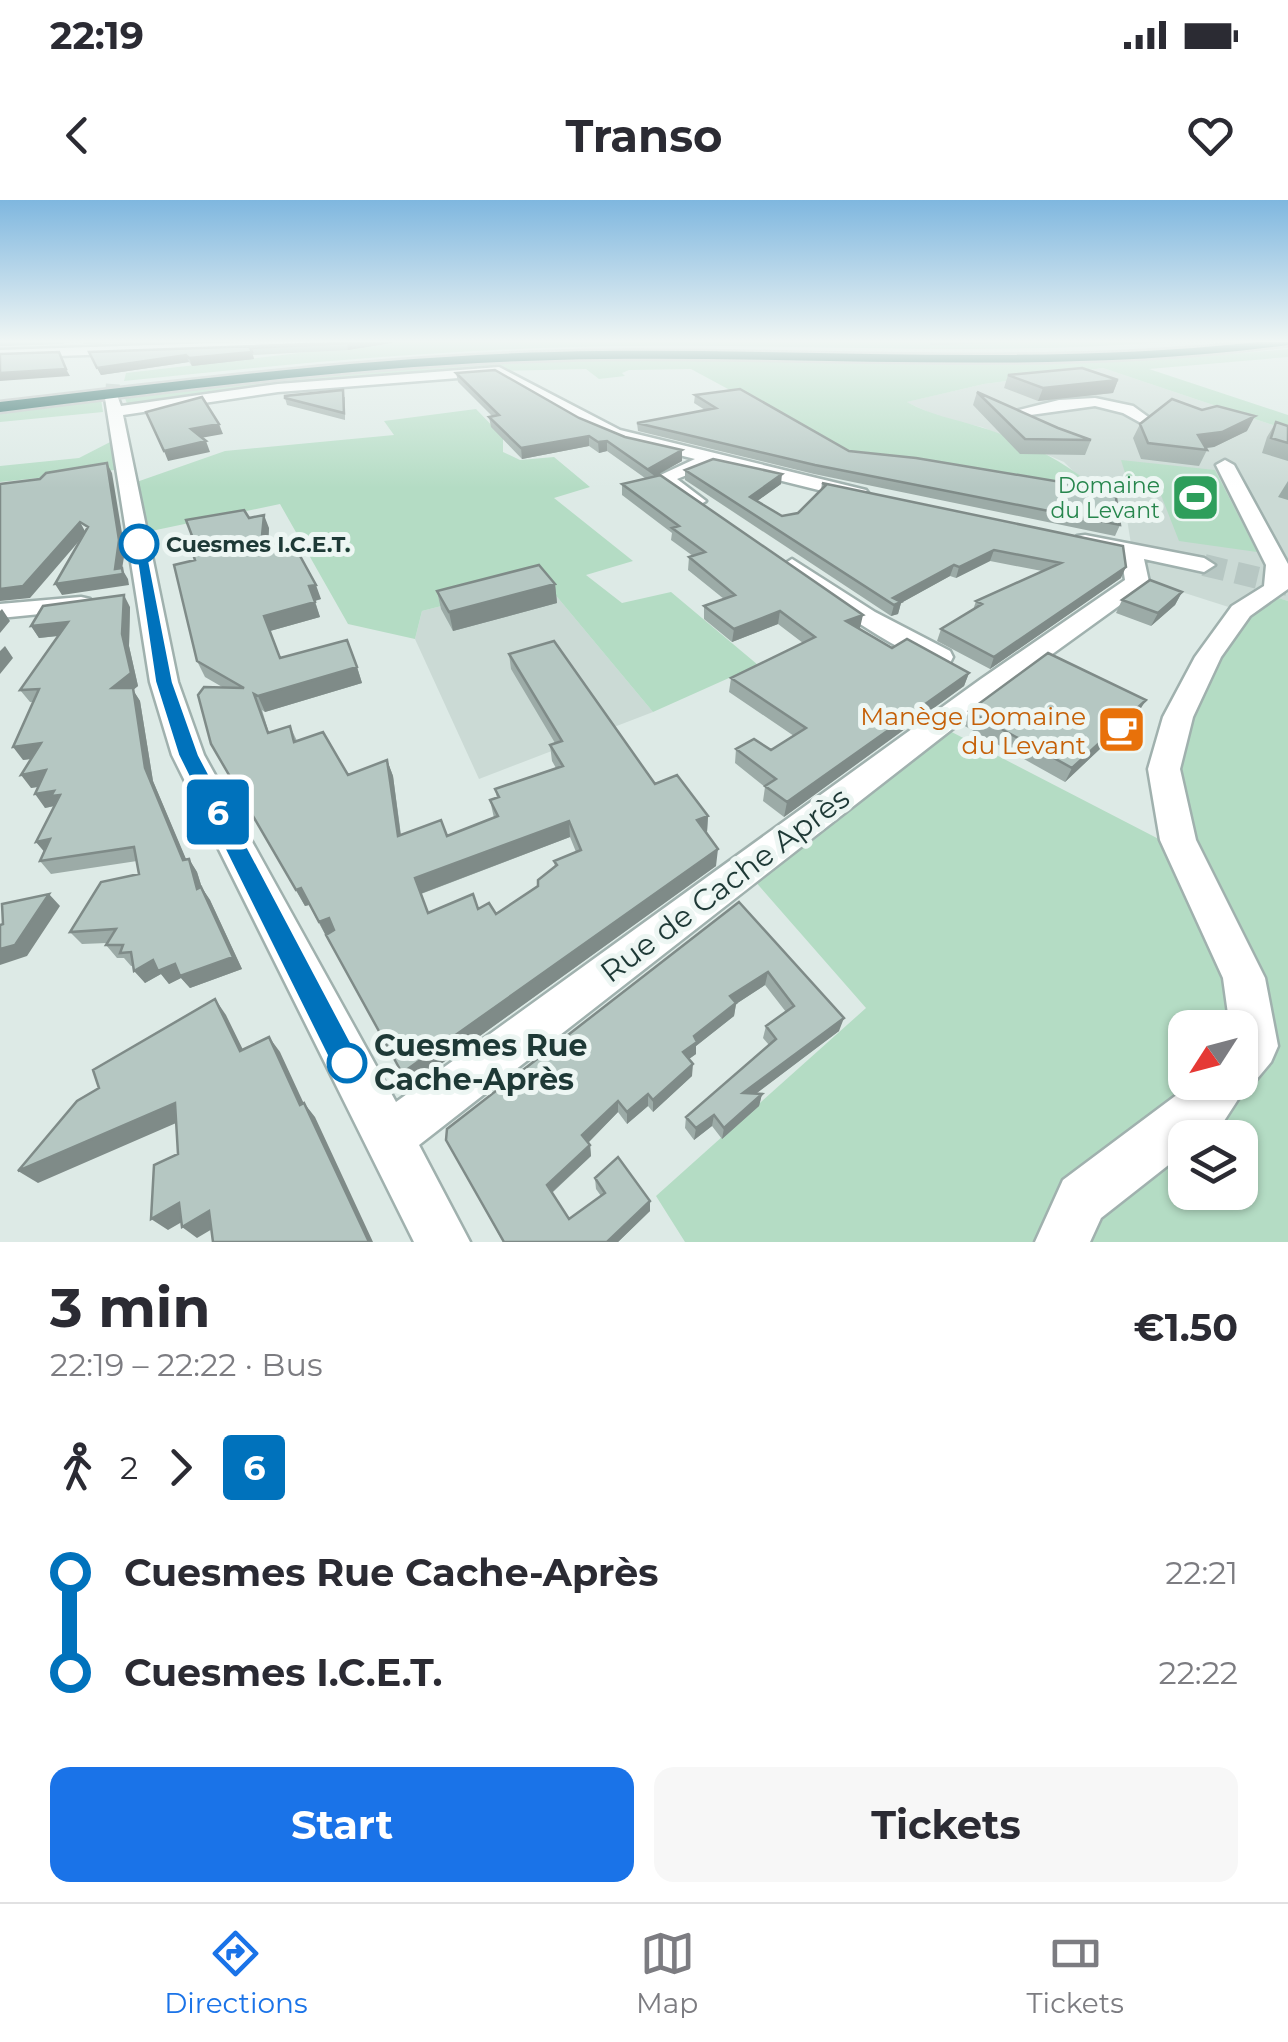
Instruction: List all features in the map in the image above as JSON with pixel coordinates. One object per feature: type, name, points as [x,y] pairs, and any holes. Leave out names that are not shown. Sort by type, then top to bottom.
[{"type":"highway","points":[[0,399],[78,391]]},
{"type":"highway","points":[[0,407],[145,391]]},
{"type":"street","points":[[114,391],[131,596],[188,755],[443,1242]]},
{"type":"street","points":[[533,391],[598,428],[871,496]]},
{"type":"street","points":[[1047,433],[1008,415],[1082,401],[1107,402],[1132,410],[1142,419]]},
{"type":"street","points":[[710,458],[663,478],[710,510]]},
{"type":"street","points":[[1225,465],[1278,565],[1277,598],[1241,611],[1208,657],[1178,717],[1164,769],[1178,840],[1244,978],[1249,1010]]},
{"type":"street","points":[[1058,535],[1204,565]]},
{"type":"street","name":"Rue de Cache Après","points":[[386,1139],[975,677],[1136,582],[1132,550]]},
{"type":"street","points":[[773,553],[866,616],[975,677]]},
{"type":"street","points":[[0,611],[131,596]]},
{"type":"street","points":[[1062,1242],[1082,1199],[1210,1100]]},
{"type":"shaded area","points":[[955,391],[1171,391],[1288,430],[1288,601],[1265,594],[1241,611],[1163,586],[1137,582],[1127,519],[1120,504],[1102,500],[1064,462],[982,427],[944,419],[906,402]]},
{"type":"shaded area","points":[[543,580],[653,712],[479,779],[415,639],[422,611]]},
{"type":"green space","points":[[174,391],[287,391],[128,406],[124,396]]},
{"type":"green space","points":[[731,391],[956,391],[907,402],[1027,445],[1070,468],[1096,488],[842,459]]},
{"type":"green space","points":[[1171,391],[1214,391],[1288,415],[1288,430]]},
{"type":"green space","points":[[101,399],[103,412],[0,422],[0,411]]},
{"type":"green space","points":[[476,409],[503,437],[503,452],[520,460],[554,457],[590,487],[554,498],[633,561],[586,575],[622,603],[671,592],[758,665],[653,712],[543,580],[422,611],[415,639],[348,624],[280,504],[137,534],[128,485],[225,451],[394,435],[384,421]]},
{"type":"green space","points":[[118,438],[124,469],[0,482],[0,466],[79,458]]},
{"type":"green space","name":"Domaine du Levant","points":[[1121,460],[1215,470],[1257,552],[1179,541],[1155,480],[1126,476]]},
{"type":"green space","points":[[1266,594],[1288,601],[1288,1242],[685,1242],[656,1196],[866,1008],[747,872],[942,727],[1182,851],[1164,769],[1208,657]]},
{"type":"building","points":[[343,391],[344,413],[285,398]]},
{"type":"building","points":[[474,391],[531,391],[579,418],[625,437],[682,450],[650,468],[863,615],[846,621],[892,648],[907,639],[969,673],[787,802],[765,786],[776,779],[736,749],[754,739],[771,750],[806,728],[731,678],[815,637],[780,611],[734,629],[704,606],[735,595],[689,557],[705,552],[672,528],[679,526],[622,484],[657,476],[607,441],[598,442],[589,436],[521,448],[489,417],[499,415]]},
{"type":"building","points":[[743,391],[849,451],[916,458],[1115,491],[1120,525],[815,465],[637,423],[716,408],[695,395]]},
{"type":"building","points":[[977,392],[1058,428],[1091,440],[1025,439]]},
{"type":"building","points":[[202,397],[219,424],[191,429],[206,441],[164,451],[146,412]]},
{"type":"building","points":[[1172,399],[1202,410],[1217,406],[1255,416],[1222,432],[1198,435],[1207,450],[1148,443],[1140,424]]},
{"type":"building","points":[[1276,422],[1288,426],[1288,443],[1271,438]]},
{"type":"building","points":[[713,459],[782,474],[750,497],[782,516],[798,513],[826,485],[822,483],[1123,546],[1126,567],[994,657],[941,629],[982,604],[976,601],[1061,563],[994,550],[959,567],[954,565],[893,598],[901,602],[894,605],[685,470]]},
{"type":"building","points":[[107,463],[119,540],[115,569],[122,568],[123,574],[55,584],[88,527],[80,522],[23,586],[0,589],[0,484]]},
{"type":"building","points":[[244,510],[249,518],[264,515],[261,546],[284,542],[286,547],[294,545],[316,585],[309,586],[315,602],[264,616],[280,658],[347,640],[357,667],[254,694],[268,733],[290,726],[294,742],[323,732],[348,775],[387,760],[398,836],[441,820],[447,836],[498,816],[490,800],[499,797],[495,789],[563,766],[550,745],[562,741],[509,654],[554,641],[655,784],[677,775],[708,816],[697,820],[718,849],[402,1073],[326,935],[334,930],[329,918],[319,922],[301,888],[296,890],[211,744],[198,695],[204,687],[244,688],[197,661],[174,565],[195,560],[189,542],[194,541],[186,520]],"holes":[[[569,821],[581,850],[554,861],[557,865],[538,880],[538,886],[496,914],[489,903],[478,909],[473,894],[428,913],[415,878]]]},
{"type":"building","points":[[539,565],[555,584],[449,612],[437,591]]},
{"type":"building","points":[[1150,580],[1182,592],[1158,613],[1122,600]]},
{"type":"building","points":[[124,595],[122,634],[131,673],[112,688],[133,688],[145,768],[183,860],[189,859],[197,889],[201,887],[233,957],[180,976],[175,964],[158,971],[153,960],[134,971],[131,952],[120,953],[123,945],[106,945],[116,929],[70,932],[101,882],[139,874],[134,847],[40,861],[50,839],[36,842],[60,795],[51,796],[54,791],[35,794],[46,770],[21,775],[41,743],[13,747],[39,689],[20,690],[68,622],[31,626],[43,606]]},
{"type":"building","points":[[1048,653],[1146,700],[1072,768],[969,711]]},
{"type":"building","points":[[49,894],[15,945],[0,949],[2,904]]},
{"type":"building","points":[[739,902],[844,1018],[743,1093],[762,1094],[724,1128],[714,1115],[696,1128],[686,1117],[776,1039],[766,1026],[794,1006],[768,972],[730,996],[736,1003],[694,1036],[697,1042],[683,1052],[693,1064],[653,1100],[648,1094],[627,1112],[618,1101],[582,1135],[590,1145],[547,1185],[569,1219],[605,1193],[595,1178],[618,1157],[650,1201],[607,1242],[504,1242],[446,1140],[447,1129]]},
{"type":"building","points":[[215,999],[240,1051],[269,1037],[369,1242],[213,1242],[209,1211],[182,1227],[179,1203],[151,1219],[154,1165],[178,1154],[175,1103],[18,1171],[77,1101],[99,1088],[93,1070]]},
{"type":"tunnel","points":[[112,391],[112,398]]},
{"type":"tunnel","points":[[1204,565],[1288,585]]},
{"type":"bus line","name":"6","points":[[139,544],[164,682],[188,755],[347,1063]]},
{"type":"place","name":"Domaine du Levant","points":[[1195,498]]},
{"type":"place","name":"Cuesmes I.C.E.T.","points":[[139,544]]},
{"type":"place","name":"Manège Domaine du Levant","points":[[1121,730]]},
{"type":"place","name":"Cuesmes Rue Cache-Après","points":[[347,1063]]}]
